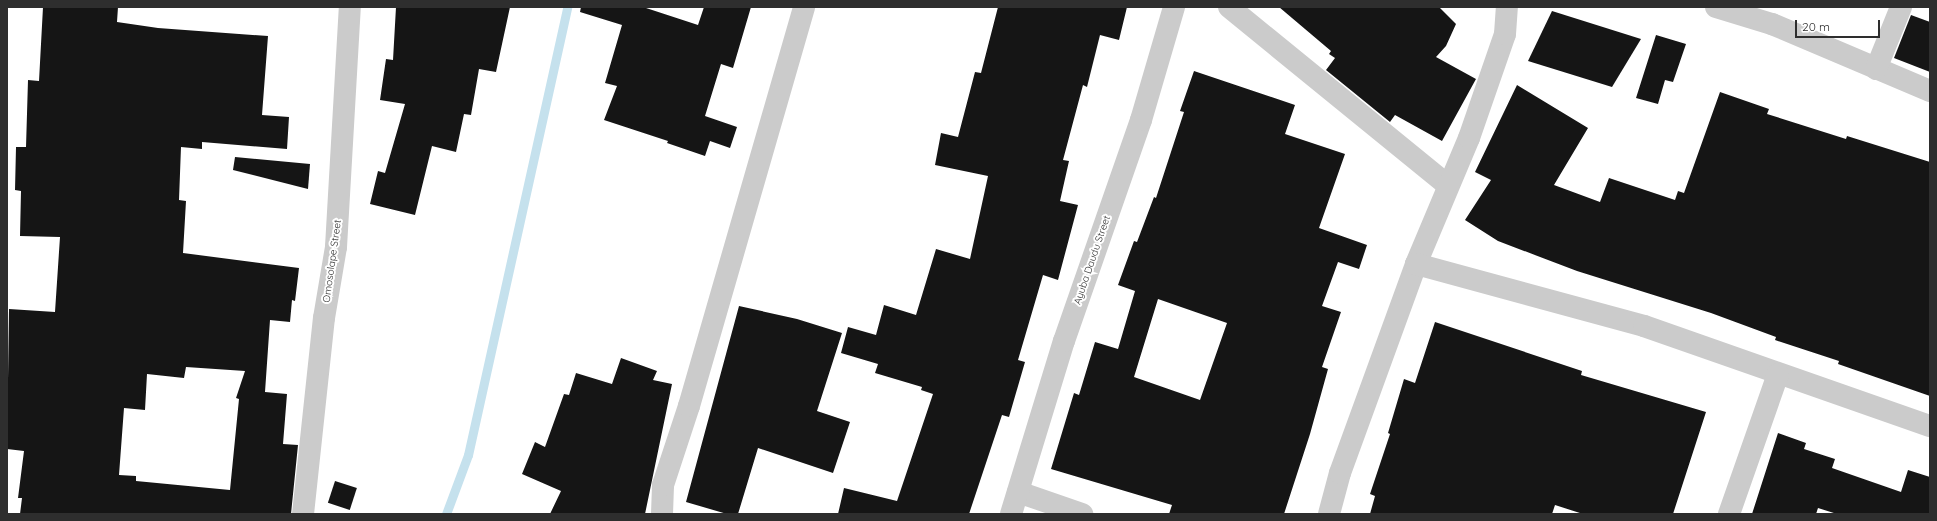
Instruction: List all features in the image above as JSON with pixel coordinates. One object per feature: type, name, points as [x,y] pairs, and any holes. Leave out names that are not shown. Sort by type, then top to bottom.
[{"type":"street","name":"Omosolape Street","points":[[303,514],[324,318],[336,247],[350,7]]},
{"type":"street","points":[[662,514],[663,485],[689,406],[804,7]]},
{"type":"street","name":"Ayuba Daudu Street","points":[[1011,514],[1064,341],[1141,120],[1174,7]]},
{"type":"street","points":[[1229,7],[1447,185]]},
{"type":"street","points":[[1329,514],[1340,473],[1416,264],[1447,185],[1468,138],[1505,34],[1507,7]]},
{"type":"street","points":[[1716,7],[1775,16],[1876,68],[1930,91]]},
{"type":"street","points":[[1876,68],[1901,7]]},
{"type":"street","points":[[1416,264],[1644,326],[1930,426]]},
{"type":"street","points":[[1729,514],[1778,374]]},
{"type":"street","points":[[1018,492],[1082,514]]},
{"type":"building","points":[[43,7],[118,7],[117,22],[158,28],[268,36],[262,115],[289,117],[287,149],[202,142],[202,149],[181,147],[179,200],[186,201],[183,253],[299,268],[295,301],[292,300],[290,322],[270,320],[265,392],[287,394],[283,444],[298,445],[291,514],[20,514],[22,498],[18,498],[24,451],[7,449],[9,309],[55,312],[60,237],[20,236],[21,191],[15,190],[16,147],[26,147],[28,80],[39,81]],"holes":[[[186,367],[245,371],[236,398],[239,399],[230,490],[136,481],[136,476],[119,475],[124,408],[145,410],[147,374],[184,378]]]},
{"type":"building","points":[[396,7],[510,7],[496,72],[479,69],[471,115],[464,114],[456,152],[432,146],[415,215],[370,204],[378,171],[385,173],[405,104],[380,100],[386,59],[393,60]]},
{"type":"building","points":[[581,7],[643,7],[698,25],[704,7],[751,7],[733,68],[721,64],[705,116],[737,127],[730,148],[710,141],[705,156],[667,143],[668,141],[604,120],[617,86],[605,83],[622,25],[580,12]]},
{"type":"building","points":[[998,7],[1127,7],[1119,40],[1100,35],[1087,87],[1083,85],[1063,160],[1069,161],[1060,201],[1078,205],[1058,280],[1043,275],[1018,360],[1025,362],[1009,417],[1002,415],[969,514],[838,514],[844,488],[897,501],[933,394],[921,390],[922,387],[875,373],[878,364],[841,353],[848,327],[876,335],[884,305],[916,315],[936,249],[970,259],[988,176],[935,165],[941,133],[958,137],[975,72],[981,73]]},
{"type":"building","points":[[1279,7],[1439,7],[1456,24],[1446,46],[1436,57],[1476,79],[1442,141],[1395,115],[1390,122],[1326,70],[1335,58],[1329,54],[1331,51]]},
{"type":"building","points":[[1552,11],[1641,39],[1612,87],[1528,61]]},
{"type":"building","points":[[1911,15],[1930,22],[1930,72],[1894,58]]},
{"type":"building","points":[[1656,35],[1686,44],[1673,82],[1665,80],[1658,104],[1636,98]]},
{"type":"building","points":[[1194,71],[1295,105],[1285,134],[1345,154],[1319,228],[1367,245],[1359,269],[1338,262],[1322,306],[1341,312],[1322,367],[1328,369],[1310,434],[1284,514],[1169,514],[1172,505],[1051,469],[1074,393],[1079,395],[1095,342],[1118,349],[1135,291],[1118,285],[1134,241],[1137,242],[1154,197],[1156,198],[1184,112],[1180,111]],"holes":[[[1158,299],[1227,323],[1200,400],[1134,377]]]},
{"type":"building","points":[[1517,85],[1588,128],[1554,185],[1600,202],[1609,178],[1675,200],[1678,191],[1684,193],[1720,92],[1769,109],[1767,114],[1846,139],[1847,136],[1930,162],[1930,396],[1838,364],[1839,361],[1775,340],[1776,337],[1711,313],[1577,271],[1498,241],[1465,220],[1491,180],[1475,172]]},
{"type":"building","points":[[235,157],[310,164],[308,189],[233,170]]},
{"type":"building","points":[[739,306],[797,319],[842,333],[817,411],[850,422],[833,473],[758,448],[738,514],[727,514],[686,502]]},
{"type":"building","points":[[1435,322],[1582,371],[1581,375],[1706,412],[1673,514],[1583,514],[1555,505],[1552,514],[1370,514],[1375,496],[1370,494],[1390,434],[1388,433],[1404,379],[1415,383]]},
{"type":"building","points":[[621,358],[657,371],[653,380],[672,384],[645,514],[550,514],[561,491],[522,474],[535,442],[545,447],[564,394],[569,395],[576,373],[612,384]]},
{"type":"building","points":[[1778,433],[1806,443],[1804,449],[1835,459],[1832,468],[1901,492],[1908,470],[1930,477],[1930,514],[1837,514],[1818,508],[1816,514],[1752,514]]},
{"type":"building","points":[[335,481],[357,488],[350,510],[328,503]]},
{"type":"waterway","points":[[446,514],[468,455],[567,7]]}]
